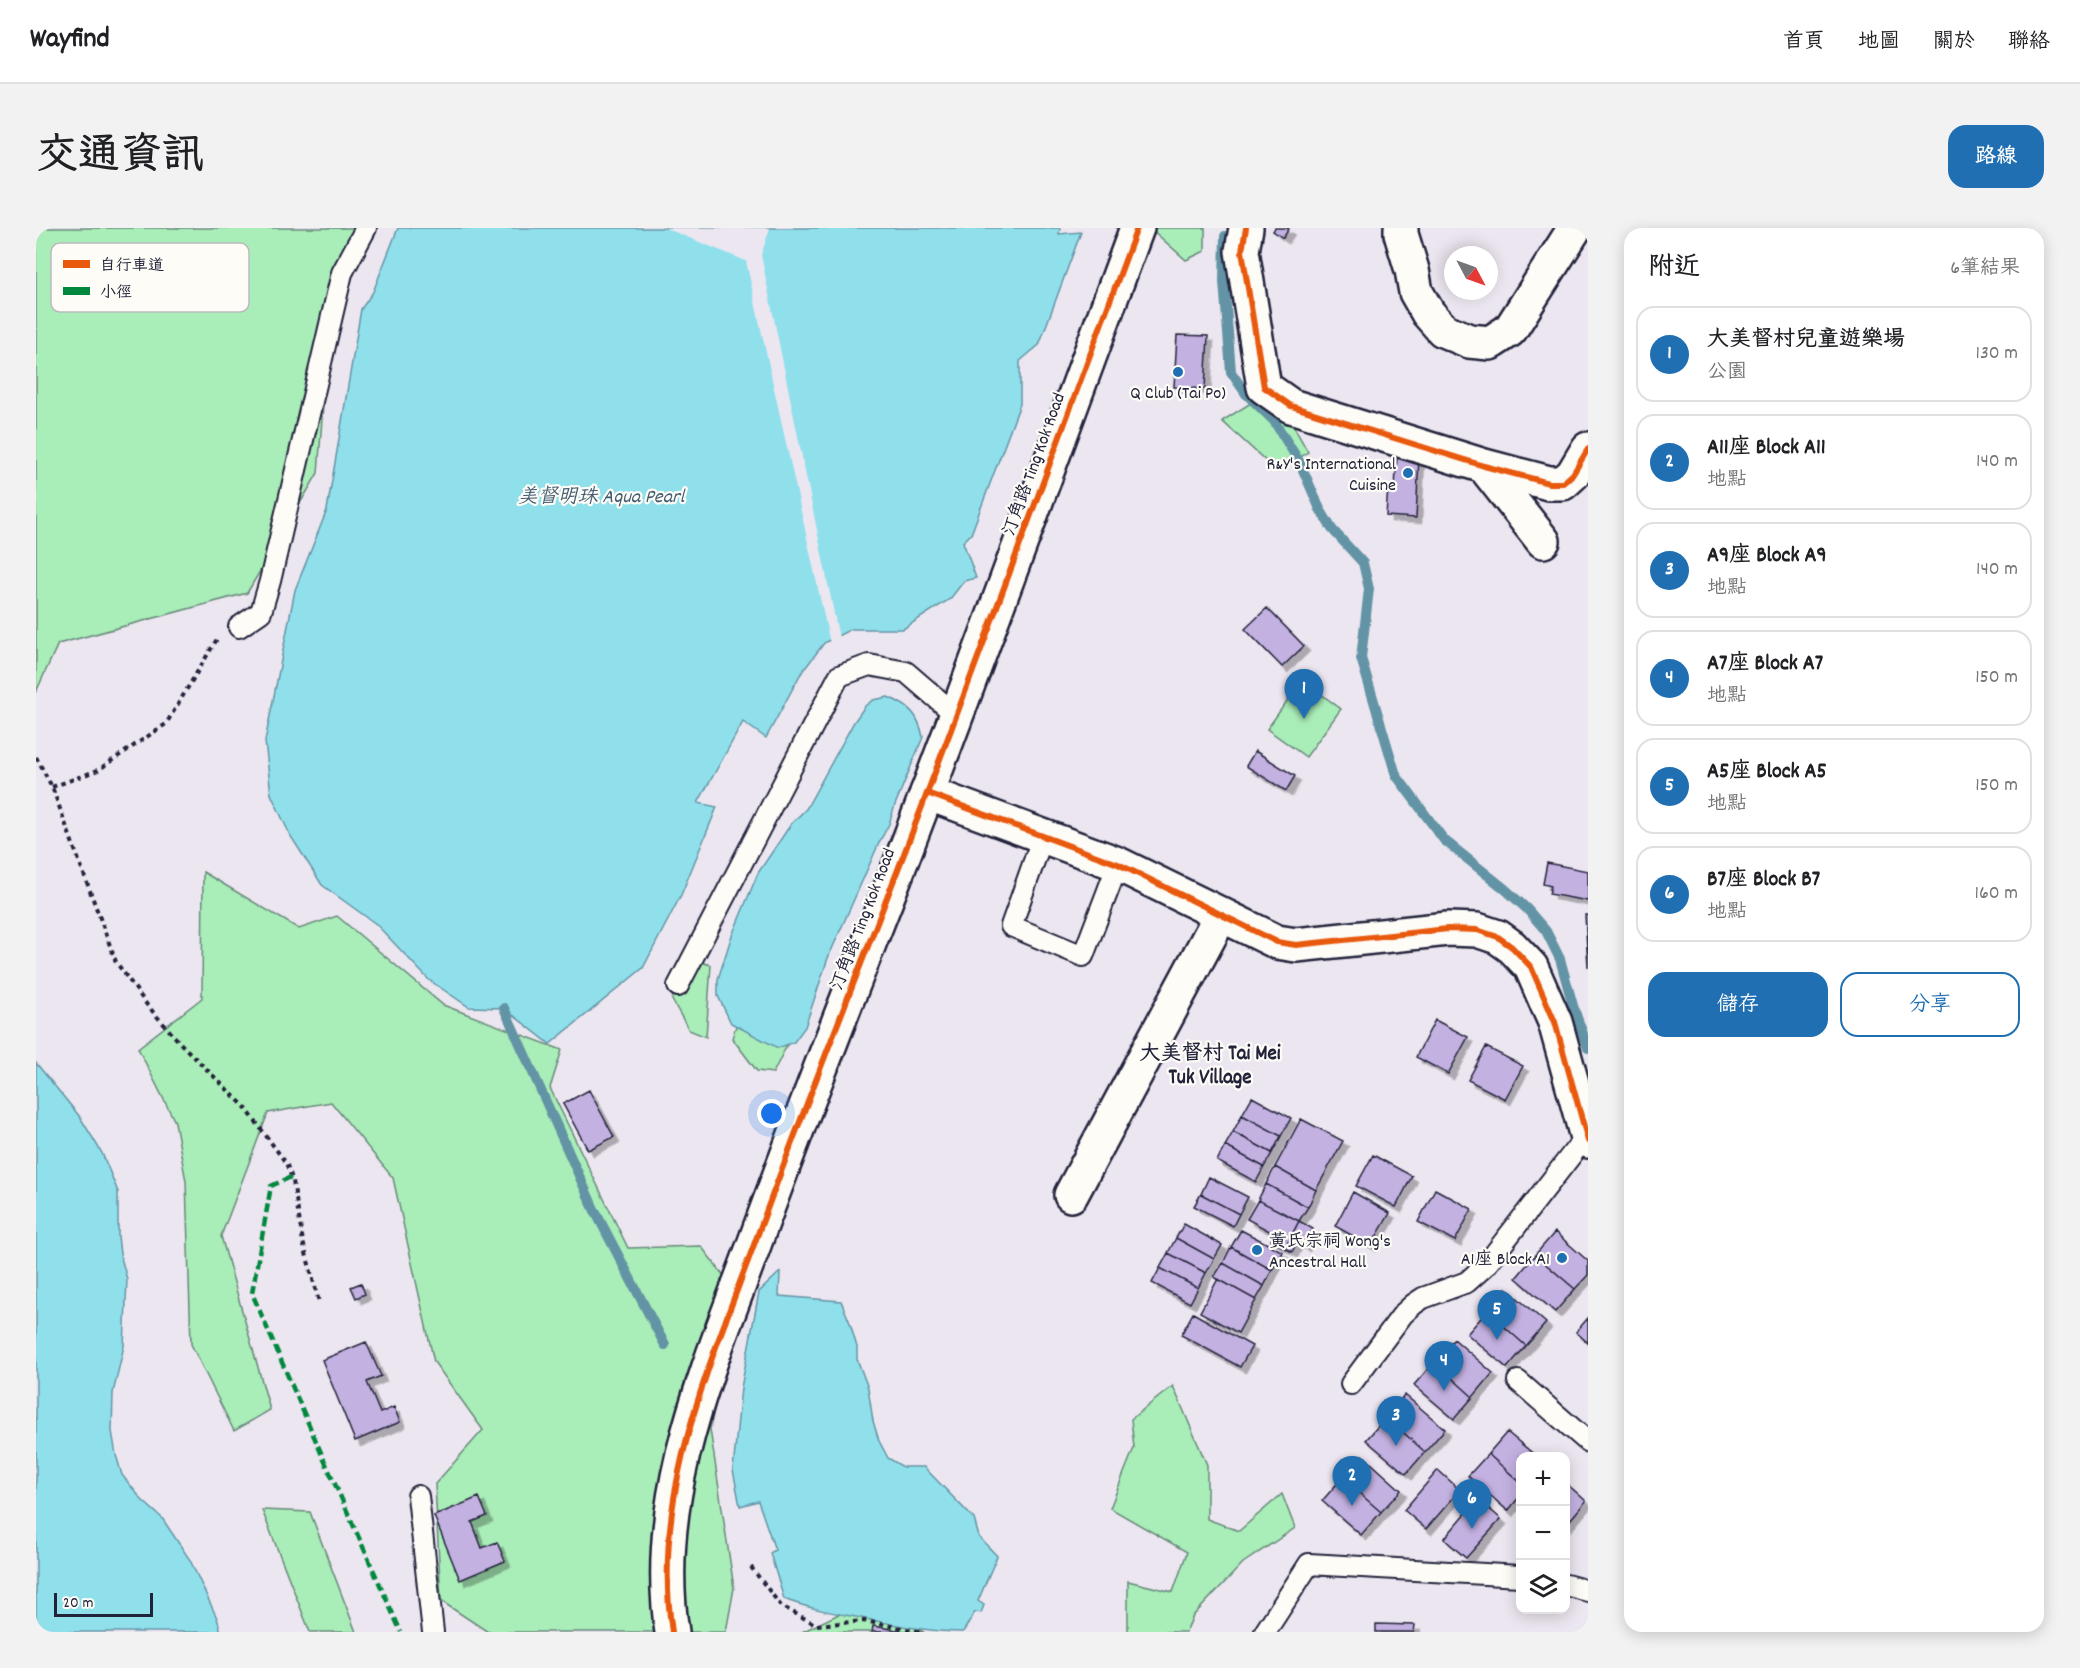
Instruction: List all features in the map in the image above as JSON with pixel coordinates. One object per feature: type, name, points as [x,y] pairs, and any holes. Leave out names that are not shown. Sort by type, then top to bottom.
[{"type":"street","name":"汀角路 Ting Kok Road","points":[[672,1632],[667,1588],[670,1516],[679,1471],[700,1396],[773,1192],[927,793],[1137,228]]},
{"type":"street","points":[[1246,228],[1242,250],[1264,387],[1292,406],[1485,466],[1549,483],[1563,483],[1573,474],[1588,449]]},
{"type":"street","points":[[1401,228],[1416,292],[1428,313],[1443,330],[1469,341],[1490,343],[1510,330],[1575,228]]},
{"type":"street","points":[[1485,466],[1543,541]]},
{"type":"street","points":[[927,793],[1118,864],[1277,942],[1296,945],[1448,929],[1477,930],[1498,938],[1512,947],[1530,967],[1555,1022],[1587,1139]]},
{"type":"street","points":[[1071,1195],[1221,915]]},
{"type":"lane","points":[[239,627],[261,612],[342,273],[366,228]]},
{"type":"lane","points":[[678,986],[839,676],[869,665],[906,672],[956,715]]},
{"type":"lane","points":[[1043,836],[1011,926],[1083,956],[1118,864]]},
{"type":"lane","points":[[1351,1384],[1403,1314],[1414,1304],[1423,1298],[1467,1282],[1485,1265],[1587,1139]]},
{"type":"lane","points":[[1518,1381],[1588,1442]]},
{"type":"lane","points":[[418,1496],[433,1632]]},
{"type":"lane","points":[[1265,1632],[1309,1564],[1516,1576]]},
{"type":"lane","points":[[1570,1586],[1588,1591]]},
{"type":"path","points":[[51,787],[98,770],[166,724],[215,641]]},
{"type":"path","points":[[36,757],[51,787],[116,963],[147,1005],[182,1045],[245,1107],[286,1163],[293,1181],[303,1242],[319,1302]]},
{"type":"path","points":[[751,1567],[781,1606],[818,1624],[864,1622],[922,1632]]},
{"type":"green space","points":[[36,228],[366,228],[330,311],[318,473],[247,593],[58,644],[36,692]]},
{"type":"green space","points":[[1150,228],[1205,228],[1205,251],[1186,260]]},
{"type":"green space","points":[[1262,396],[1289,418],[1308,452],[1278,472],[1222,421]]},
{"type":"green space","points":[[1302,680],[1341,709],[1306,757],[1267,729]]},
{"type":"green space","points":[[203,872],[299,929],[337,916],[443,1005],[562,1050],[550,1088],[628,1248],[701,1246],[738,1294],[710,1429],[734,1588],[726,1632],[488,1632],[441,1601],[435,1484],[483,1430],[434,1362],[393,1178],[331,1102],[268,1113],[221,1236],[270,1410],[234,1431],[191,1344],[186,1181],[175,1122],[138,1048],[202,998]]},
{"type":"green space","points":[[683,957],[711,965],[706,1037],[689,1030],[672,1000]]},
{"type":"green space","points":[[742,1008],[799,1021],[773,1073],[757,1071],[732,1038]]},
{"type":"green space","points":[[1173,1386],[1207,1465],[1207,1519],[1239,1531],[1282,1494],[1295,1528],[1243,1563],[1193,1616],[1186,1632],[1128,1632],[1128,1581],[1173,1592],[1187,1552],[1110,1508],[1134,1448],[1131,1419]]},
{"type":"green space","points":[[262,1510],[310,1512],[356,1632],[310,1632]]},
{"type":"green space","points":[[861,1603],[924,1632],[802,1632]]},
{"type":"water","name":"美督明珠 Aqua Pearl","points":[[398,228],[1060,228],[1059,234],[1081,232],[1039,345],[1020,361],[1020,404],[971,534],[963,542],[976,578],[964,581],[950,599],[903,629],[851,629],[824,643],[800,675],[766,738],[743,722],[698,803],[717,807],[681,895],[643,968],[550,1044],[504,1008],[469,1007],[429,980],[376,924],[322,885],[290,835],[271,794],[265,741],[295,590],[327,510],[361,309],[373,292]]},
{"type":"water","points":[[888,697],[912,711],[923,737],[889,824],[828,958],[805,1027],[794,1042],[778,1048],[731,1023],[718,996],[718,979],[731,938],[758,873],[791,824],[806,809],[865,706],[873,700]]},
{"type":"water","points":[[36,1063],[80,1117],[102,1153],[118,1192],[118,1236],[127,1279],[124,1346],[113,1393],[112,1431],[122,1475],[142,1500],[162,1518],[190,1560],[217,1618],[221,1632],[36,1632]]},
{"type":"water","points":[[780,1272],[779,1296],[841,1301],[850,1323],[857,1347],[857,1359],[868,1388],[873,1421],[879,1441],[888,1458],[903,1467],[924,1467],[974,1519],[979,1537],[997,1556],[978,1601],[984,1605],[981,1613],[975,1612],[963,1632],[928,1630],[894,1624],[816,1609],[784,1599],[770,1553],[775,1550],[758,1501],[740,1506],[733,1470],[741,1388],[759,1292]]},
{"type":"pier","points":[[665,228],[770,228],[761,255],[839,638],[830,643],[746,261]]},
{"type":"building","points":[[1275,228],[1289,229],[1283,238],[1273,231]]},
{"type":"building","points":[[1177,335],[1208,336],[1205,389],[1174,387]]},
{"type":"building","points":[[1397,456],[1419,457],[1416,518],[1386,516],[1388,486],[1395,487]]},
{"type":"building","points":[[1267,608],[1304,646],[1282,667],[1245,629]]},
{"type":"building","points":[[1255,751],[1295,776],[1286,791],[1246,766]]},
{"type":"building","points":[[1547,863],[1588,871],[1588,901],[1549,894],[1551,886],[1543,884]]},
{"type":"building","points":[[1585,915],[1588,915],[1588,967]]},
{"type":"building","points":[[1435,1020],[1468,1037],[1448,1074],[1416,1057]]},
{"type":"building","points":[[1486,1047],[1523,1066],[1505,1099],[1468,1080]]},
{"type":"building","points":[[589,1090],[614,1137],[588,1150],[563,1104]]},
{"type":"building","points":[[1252,1097],[1291,1118],[1281,1136],[1242,1115]]},
{"type":"building","points":[[1242,1115],[1281,1136],[1272,1153],[1233,1132]]},
{"type":"building","points":[[1301,1119],[1343,1141],[1316,1190],[1275,1167]]},
{"type":"building","points":[[1233,1132],[1272,1153],[1264,1167],[1225,1146]]},
{"type":"building","points":[[1225,1146],[1264,1167],[1256,1182],[1217,1161]]},
{"type":"building","points":[[1373,1155],[1412,1176],[1396,1207],[1356,1186]]},
{"type":"building","points":[[1275,1167],[1316,1190],[1308,1207],[1266,1184]]},
{"type":"building","points":[[1209,1177],[1248,1197],[1239,1214],[1201,1194]]},
{"type":"building","points":[[1266,1184],[1308,1207],[1299,1221],[1258,1200]]},
{"type":"building","points":[[1435,1189],[1472,1209],[1455,1241],[1418,1222]]},
{"type":"building","points":[[1353,1192],[1390,1213],[1371,1246],[1335,1226]]},
{"type":"building","points":[[1201,1194],[1239,1214],[1233,1226],[1194,1206]]},
{"type":"building","points":[[1258,1200],[1299,1221],[1285,1248],[1271,1240],[1275,1234],[1247,1219]]},
{"type":"building","points":[[1299,1221],[1313,1229],[1304,1246],[1297,1242],[1292,1252],[1285,1248]]},
{"type":"building","points":[[1184,1224],[1222,1245],[1214,1259],[1176,1238]]},
{"type":"building","name":"黃氏宗祠 Wong's Ancestral Hall","points":[[1241,1230],[1283,1252],[1272,1270],[1231,1247]]},
{"type":"building","name":"A1座 Block A1","points":[[1555,1232],[1588,1261],[1588,1275],[1575,1289],[1535,1255]]},
{"type":"building","points":[[1176,1238],[1214,1259],[1206,1273],[1168,1253]]},
{"type":"building","points":[[1231,1247],[1272,1270],[1264,1286],[1223,1263]]},
{"type":"building","points":[[1168,1253],[1206,1273],[1198,1288],[1160,1268]]},
{"type":"building","points":[[1535,1255],[1575,1289],[1555,1312],[1516,1278]]},
{"type":"building","points":[[1223,1263],[1264,1286],[1256,1300],[1214,1277]]},
{"type":"building","points":[[1160,1268],[1198,1288],[1190,1303],[1152,1283]]},
{"type":"building","points":[[1218,1279],[1256,1300],[1238,1333],[1200,1312]]},
{"type":"building","points":[[361,1283],[365,1294],[356,1298],[351,1287]]},
{"type":"building","points":[[1506,1288],[1546,1323],[1526,1346],[1487,1311]]},
{"type":"building","points":[[1487,1311],[1526,1346],[1507,1368],[1467,1334]]},
{"type":"building","points":[[1193,1313],[1252,1346],[1240,1367],[1181,1335]]},
{"type":"building","points":[[1588,1318],[1588,1343],[1576,1332]]},
{"type":"building","points":[[1454,1339],[1493,1373],[1473,1397],[1434,1362]]},
{"type":"building","points":[[366,1342],[381,1376],[367,1382],[380,1413],[394,1407],[400,1422],[355,1441],[322,1360]]},
{"type":"building","points":[[1434,1362],[1473,1397],[1454,1419],[1414,1385]]},
{"type":"building","points":[[1405,1395],[1445,1429],[1425,1452],[1386,1417]]},
{"type":"building","points":[[1386,1417],[1425,1452],[1406,1474],[1366,1440]]},
{"type":"building","points":[[1507,1432],[1531,1452],[1516,1452],[1516,1478],[1488,1454]]},
{"type":"building","points":[[1488,1454],[1516,1478],[1516,1501],[1508,1511],[1468,1476]]},
{"type":"building","points":[[1362,1455],[1401,1490],[1381,1512],[1342,1478]]},
{"type":"building","points":[[1438,1470],[1460,1490],[1426,1529],[1404,1510]]},
{"type":"building","points":[[1342,1478],[1381,1512],[1361,1535],[1322,1501]]},
{"type":"building","points":[[1570,1487],[1586,1501],[1570,1520]]},
{"type":"building","points":[[479,1497],[487,1516],[472,1522],[482,1548],[497,1542],[505,1561],[460,1580],[434,1516]]},
{"type":"building","points":[[1478,1499],[1501,1519],[1466,1558],[1444,1539]]},
{"type":"building","points":[[1376,1624],[1415,1625],[1414,1632],[1376,1632]]},
{"type":"building","points":[[873,1626],[909,1632],[872,1632]]},
{"type":"waterway","points":[[1225,236],[1224,281],[1231,372],[1246,394],[1274,421],[1300,463],[1320,509],[1332,529],[1363,563],[1369,589],[1361,658],[1396,775],[1444,840],[1505,889],[1546,931],[1560,959],[1588,1048]]},
{"type":"waterway","points":[[504,1008],[594,1209],[665,1345]]},
{"type":"marked path","points":[[291,1177],[271,1186],[252,1293],[401,1632]]},
{"type":"cycle path","points":[[672,1632],[668,1581],[670,1531],[677,1482],[688,1433],[703,1384],[789,1149],[958,712],[1137,228]]},
{"type":"cycle path","points":[[1246,228],[1242,251],[1264,387],[1291,406],[1484,466],[1549,483],[1563,483],[1573,474],[1588,449]]},
{"type":"cycle path","points":[[927,793],[1118,864],[1277,942],[1296,945],[1448,929],[1477,930],[1498,937],[1512,947],[1531,967],[1555,1022],[1588,1141]]},
{"type":"place","name":"Q Club (Tai Po)","points":[[1178,372]]},
{"type":"place","name":"R&Y's International Cuisine","points":[[1408,473]]},
{"type":"place","name":"大美督村兒童遊樂場","points":[[1304,719]]},
{"type":"place","name":"黃氏宗祠 Wong's Ancestral Hall","points":[[1257,1250]]},
{"type":"place","name":"A1座 Block A1","points":[[1562,1258]]},
{"type":"place","name":"A5座 Block A5","points":[[1497,1340]]},
{"type":"place","name":"A7座 Block A7","points":[[1444,1391]]},
{"type":"place","name":"A9座 Block A9","points":[[1396,1446]]},
{"type":"place","name":"A11座 Block A11","points":[[1352,1506]]},
{"type":"place","name":"B7座 Block B7","points":[[1472,1529]]},
{"type":"district","name":"大美督村 Tai Mei Tuk Village","points":[[1210,1064]]}]
